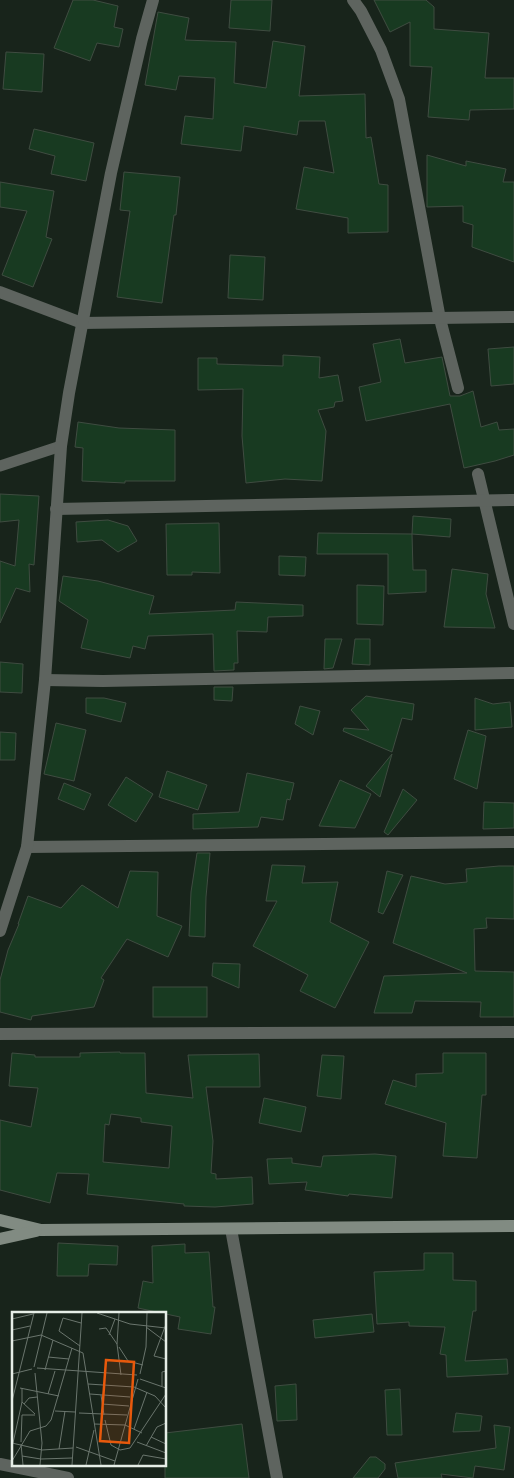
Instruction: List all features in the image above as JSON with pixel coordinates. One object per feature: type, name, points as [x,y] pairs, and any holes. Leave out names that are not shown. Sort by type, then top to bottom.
[{"type":"main road","points":[[0,1220],[41,1230]]},
{"type":"main road","points":[[0,1239],[41,1230],[514,1226]]},
{"type":"street","points":[[0,931],[27,847],[45,680],[61,446],[82,323],[111,173],[153,0]]},
{"type":"street","points":[[353,0],[382,50],[399,99],[440,319],[458,388]]},
{"type":"street","points":[[2,291],[82,323],[514,318]]},
{"type":"street","points":[[478,474],[514,624]]},
{"type":"street","points":[[56,509],[514,500]]},
{"type":"street","points":[[45,680],[112,681],[514,673]]},
{"type":"street","points":[[27,847],[514,842]]},
{"type":"street","points":[[0,1034],[514,1032]]},
{"type":"street","points":[[231,1229],[276,1478]]},
{"type":"street","points":[[0,1464],[68,1478]]},
{"type":"lane","points":[[0,466],[61,446]]},
{"type":"building","points":[[73,0],[93,0],[118,6],[114,27],[123,29],[119,47],[97,43],[90,61],[54,48]]},
{"type":"building","points":[[231,0],[272,0],[270,31],[229,28]]},
{"type":"building","points":[[374,0],[426,0],[434,7],[434,29],[489,33],[485,78],[514,78],[514,109],[470,110],[469,120],[428,117],[432,67],[410,66],[410,22],[390,32]]},
{"type":"building","points":[[158,12],[189,18],[185,40],[236,42],[234,83],[266,88],[273,41],[305,46],[299,96],[365,94],[366,138],[371,137],[379,184],[388,185],[388,232],[348,233],[348,218],[296,209],[304,167],[334,173],[325,121],[299,121],[297,135],[244,126],[241,151],[181,144],[185,116],[213,119],[215,78],[179,76],[176,90],[145,85]]},
{"type":"building","points":[[6,52],[44,54],[42,92],[3,89]]},
{"type":"building","points":[[34,129],[94,143],[86,181],[51,174],[55,156],[29,149]]},
{"type":"building","points":[[427,155],[466,166],[466,161],[506,169],[503,182],[514,182],[514,262],[472,247],[473,225],[463,222],[463,206],[427,207]]},
{"type":"building","points":[[124,172],[180,177],[162,303],[117,297],[130,211],[120,210]]},
{"type":"building","points":[[0,182],[54,191],[46,237],[52,239],[33,287],[2,275],[27,211],[0,207]]},
{"type":"building","points":[[230,255],[265,257],[263,300],[228,298]]},
{"type":"building","points":[[400,339],[405,363],[442,357],[450,396],[460,396],[473,391],[481,427],[497,422],[499,430],[514,429],[514,455],[464,468],[450,404],[366,421],[359,387],[381,382],[373,344]]},
{"type":"building","points":[[514,347],[514,384],[491,386],[488,349]]},
{"type":"building","points":[[283,355],[320,357],[319,378],[338,375],[343,401],[335,402],[334,407],[318,410],[326,431],[322,481],[285,479],[246,483],[242,436],[243,389],[198,390],[198,358],[217,358],[217,364],[283,366]]},
{"type":"building","points":[[78,422],[119,428],[175,430],[175,481],[125,481],[125,483],[82,481],[83,448],[75,447]]},
{"type":"building","points":[[0,494],[39,496],[34,565],[29,564],[30,592],[16,588],[0,623],[0,561],[15,566],[19,520],[0,522]]},
{"type":"building","points":[[413,516],[451,519],[450,537],[412,534]]},
{"type":"building","points":[[108,520],[128,526],[137,541],[118,552],[102,540],[77,542],[76,522]]},
{"type":"building","points":[[219,523],[220,573],[192,572],[192,575],[167,575],[166,524]]},
{"type":"building","points":[[318,533],[412,534],[413,570],[426,570],[426,592],[388,594],[388,554],[317,554]]},
{"type":"building","points":[[279,556],[306,557],[305,576],[279,575]]},
{"type":"building","points":[[452,569],[488,574],[486,594],[495,628],[444,627]]},
{"type":"building","points":[[63,576],[98,581],[154,596],[149,614],[235,610],[236,602],[303,605],[303,616],[268,617],[267,632],[237,631],[238,663],[234,663],[234,670],[214,671],[213,634],[148,636],[145,649],[133,646],[130,658],[81,648],[88,620],[59,601]]},
{"type":"building","points":[[357,585],[384,586],[383,625],[357,624]]},
{"type":"building","points":[[325,639],[342,639],[333,668],[324,669]]},
{"type":"building","points":[[355,639],[370,639],[370,665],[352,664]]},
{"type":"building","points":[[0,662],[23,664],[22,693],[0,692]]},
{"type":"building","points":[[214,687],[233,687],[232,701],[214,700]]},
{"type":"building","points":[[366,696],[414,704],[412,720],[402,718],[392,752],[343,731],[344,728],[369,730],[351,710]]},
{"type":"building","points":[[86,698],[104,698],[126,703],[121,722],[86,713]]},
{"type":"building","points":[[475,698],[493,704],[510,702],[512,727],[475,730]]},
{"type":"building","points":[[300,706],[320,711],[313,735],[295,724]]},
{"type":"building","points":[[56,723],[86,730],[74,781],[44,774]]},
{"type":"building","points":[[468,730],[486,736],[477,789],[454,779]]},
{"type":"building","points":[[0,732],[16,733],[15,760],[0,760]]},
{"type":"building","points":[[392,754],[380,797],[366,786]]},
{"type":"building","points":[[167,771],[207,785],[198,810],[159,797]]},
{"type":"building","points":[[247,773],[294,783],[290,800],[287,799],[283,820],[261,817],[258,827],[193,829],[193,814],[239,812]]},
{"type":"building","points":[[126,777],[153,794],[136,822],[108,805]]},
{"type":"building","points":[[340,780],[371,794],[355,828],[319,826]]},
{"type":"building","points":[[64,783],[91,794],[84,810],[58,799]]},
{"type":"building","points":[[403,789],[417,800],[388,835],[384,832]]},
{"type":"building","points":[[484,802],[514,803],[514,828],[483,829]]},
{"type":"building","points":[[197,853],[210,853],[205,937],[189,936],[191,892]]},
{"type":"building","points":[[272,865],[305,866],[302,883],[338,882],[330,922],[369,942],[335,1008],[300,991],[308,975],[253,946],[277,901],[266,901]]},
{"type":"building","points":[[514,866],[514,919],[486,918],[487,928],[474,929],[475,971],[514,972],[514,1017],[480,1017],[481,1002],[415,1001],[412,1013],[374,1013],[384,976],[467,973],[393,943],[411,876],[445,884],[467,882],[466,869]]},
{"type":"building","points":[[130,871],[158,872],[157,916],[182,926],[168,957],[127,939],[101,978],[104,980],[94,1007],[32,1016],[31,1020],[0,1012],[0,980],[8,950],[28,896],[61,908],[82,885],[118,908]]},
{"type":"building","points":[[387,871],[403,875],[383,914],[378,912]]},
{"type":"building","points":[[213,963],[240,964],[239,988],[212,976]]},
{"type":"building","points":[[153,987],[207,987],[207,1017],[153,1017]]},
{"type":"building","points":[[12,1053],[35,1055],[35,1057],[80,1057],[80,1053],[145,1053],[146,1093],[193,1098],[188,1055],[259,1054],[260,1087],[206,1087],[213,1141],[211,1173],[216,1174],[216,1179],[252,1177],[253,1204],[215,1207],[184,1206],[184,1204],[87,1194],[89,1174],[57,1173],[50,1203],[0,1190],[0,1120],[31,1127],[38,1088],[9,1086]],"holes":[[[111,1114],[141,1118],[141,1122],[172,1126],[169,1168],[103,1162],[105,1124],[109,1125]]]},
{"type":"building","points":[[443,1053],[486,1053],[486,1095],[482,1095],[477,1158],[443,1156],[446,1123],[385,1104],[393,1080],[416,1087],[416,1074],[443,1073]]},
{"type":"building","points":[[322,1055],[344,1056],[341,1099],[317,1096]]},
{"type":"building","points":[[264,1098],[306,1107],[301,1132],[259,1123]]},
{"type":"building","points":[[375,1154],[396,1156],[392,1198],[349,1194],[348,1196],[305,1190],[307,1182],[269,1184],[267,1159],[292,1158],[292,1163],[321,1167],[323,1156]]},
{"type":"building","points":[[58,1243],[118,1246],[117,1265],[89,1264],[88,1276],[57,1276]]},
{"type":"building","points":[[185,1244],[185,1253],[209,1252],[213,1307],[215,1307],[211,1334],[178,1329],[180,1317],[166,1314],[166,1312],[138,1308],[143,1281],[153,1283],[152,1246]]},
{"type":"building","points":[[424,1253],[453,1253],[453,1280],[476,1281],[476,1311],[473,1311],[465,1361],[507,1359],[508,1374],[447,1377],[446,1355],[440,1354],[445,1327],[409,1326],[409,1322],[377,1324],[374,1272],[424,1270]]},
{"type":"building","points":[[372,1314],[374,1332],[315,1338],[313,1320]]},
{"type":"building","points":[[296,1384],[297,1420],[277,1421],[275,1386]]},
{"type":"building","points":[[400,1389],[402,1435],[387,1435],[385,1390]]},
{"type":"building","points":[[456,1413],[482,1416],[480,1431],[453,1432]]},
{"type":"building","points":[[242,1424],[249,1478],[165,1478],[166,1433]]},
{"type":"building","points":[[494,1425],[510,1427],[504,1470],[475,1466],[473,1478],[441,1474],[442,1478],[398,1478],[395,1463],[496,1448]]},
{"type":"building","points":[[370,1457],[376,1457],[385,1464],[385,1469],[378,1478],[353,1478]]}]
